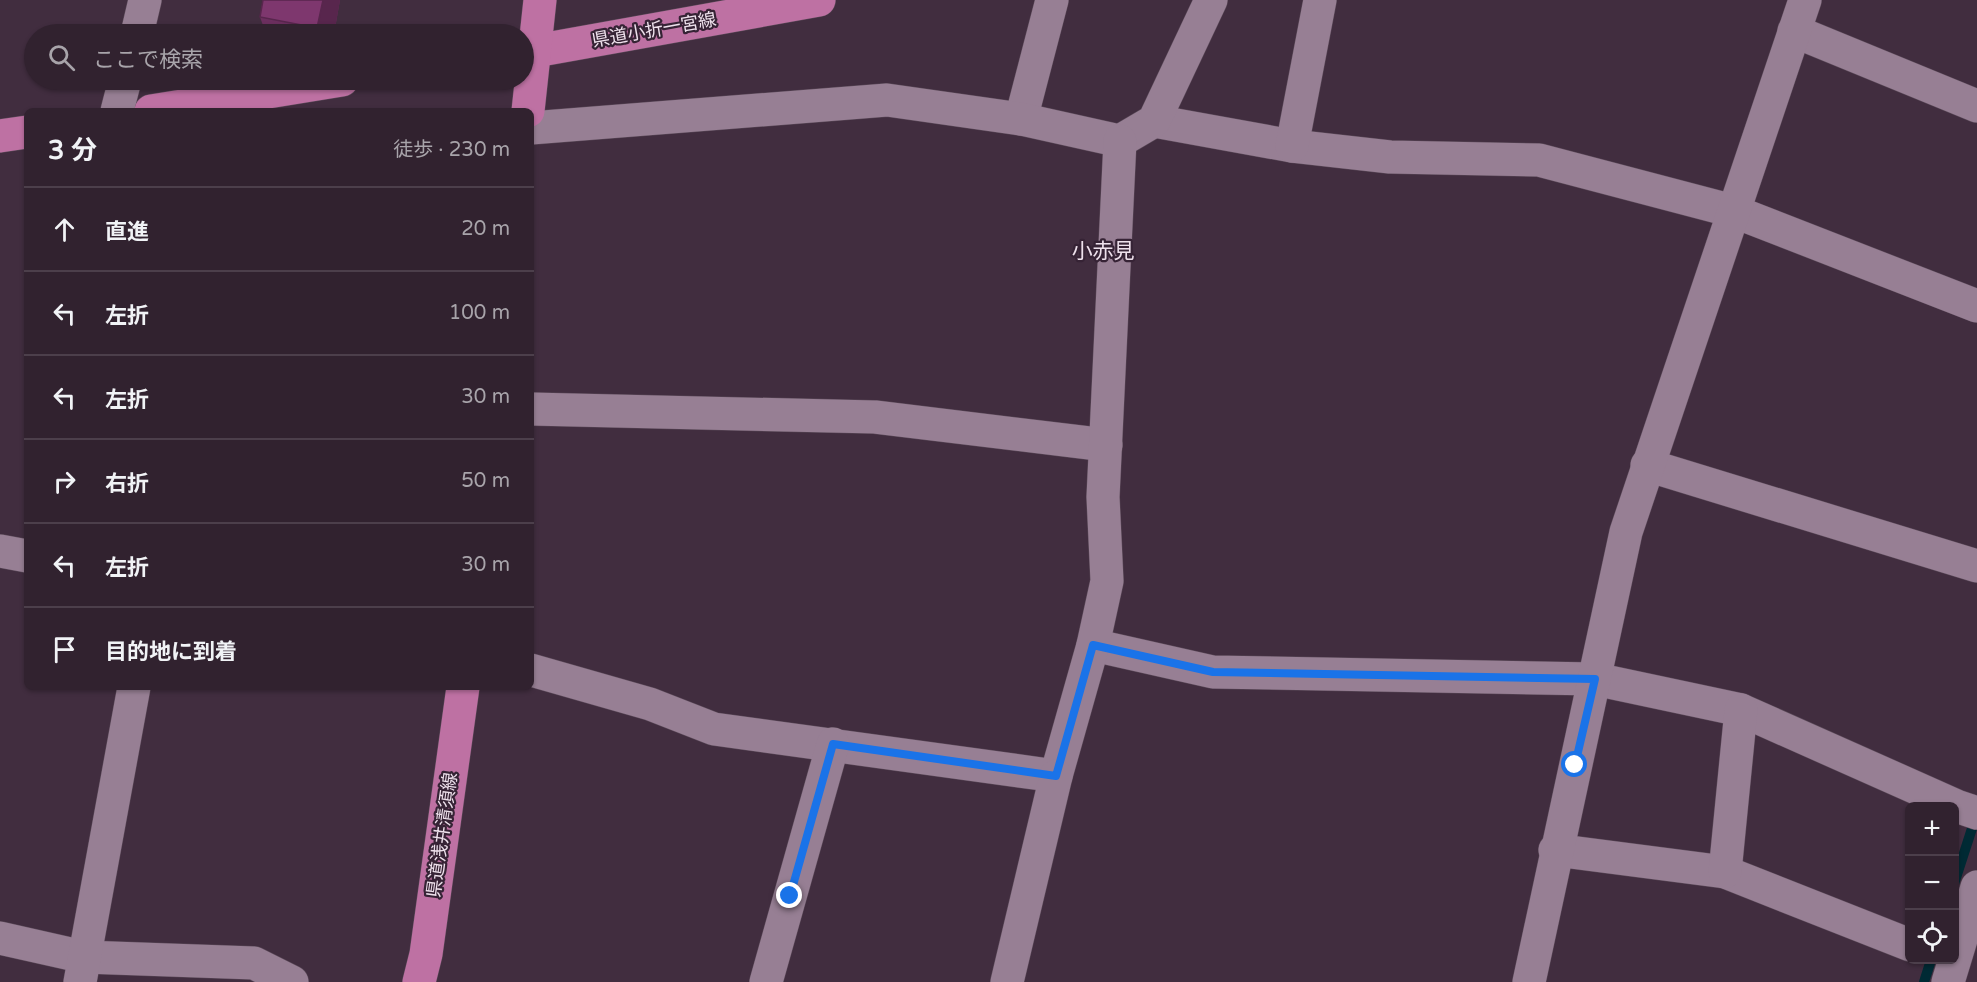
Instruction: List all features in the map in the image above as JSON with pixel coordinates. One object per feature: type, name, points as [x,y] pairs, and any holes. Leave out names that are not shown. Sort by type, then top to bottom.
[{"type":"main road","points":[[534,28],[540,0]]},
{"type":"main road","name":"県道小折一宮線","points":[[534,51],[819,0]]},
{"type":"main road","points":[[184,108],[251,102],[301,90]]},
{"type":"main road","points":[[528,90],[528,108]]},
{"type":"main road","points":[[0,136],[24,132]]},
{"type":"main road","name":"県道浅井清須線","points":[[419,982],[426,954],[463,690]]},
{"type":"street","points":[[139,24],[146,0]]},
{"type":"street","points":[[1021,119],[1052,0]]},
{"type":"street","points":[[534,128],[887,100],[1021,119],[1120,141],[1154,122],[1211,0]]},
{"type":"street","points":[[1292,146],[1320,0]]},
{"type":"street","points":[[1529,982],[1555,850],[1626,532],[1805,0]]},
{"type":"street","points":[[1794,31],[1977,106]]},
{"type":"street","points":[[118,108],[122,90]]},
{"type":"street","points":[[1154,122],[1292,146],[1390,157],[1539,160],[1733,211],[1977,306]]},
{"type":"street","points":[[1007,982],[1056,776],[1093,645],[1107,581],[1103,497],[1120,141]]},
{"type":"street","points":[[534,409],[875,417],[1106,445]]},
{"type":"street","points":[[1647,465],[1977,566]]},
{"type":"street","points":[[0,551],[24,555]]},
{"type":"street","points":[[1093,645],[1213,672],[1595,679],[1741,710],[1968,810]]},
{"type":"street","points":[[534,671],[650,704],[714,729],[1056,776]]},
{"type":"street","points":[[82,969],[133,690]]},
{"type":"street","points":[[1725,872],[1741,710]]},
{"type":"street","points":[[766,982],[833,744]]},
{"type":"street","points":[[1555,850],[1725,872],[1905,943]]},
{"type":"street","points":[[1948,982],[1977,887]]},
{"type":"street","points":[[0,938],[82,969],[254,963],[292,982]]},
{"type":"building","points":[[263,0],[323,0],[318,24],[296,24],[260,17]]},
{"type":"waterway","points":[[1959,869],[1976,816]]},
{"type":"waterway","points":[[1924,982],[1930,964]]},
{"type":"district","name":"小赤見","points":[[1103,251]]},
{"type":"route","points":[[790,896],[833,744],[1056,776],[1093,645],[1213,672],[1595,679],[1575,765]]}]
